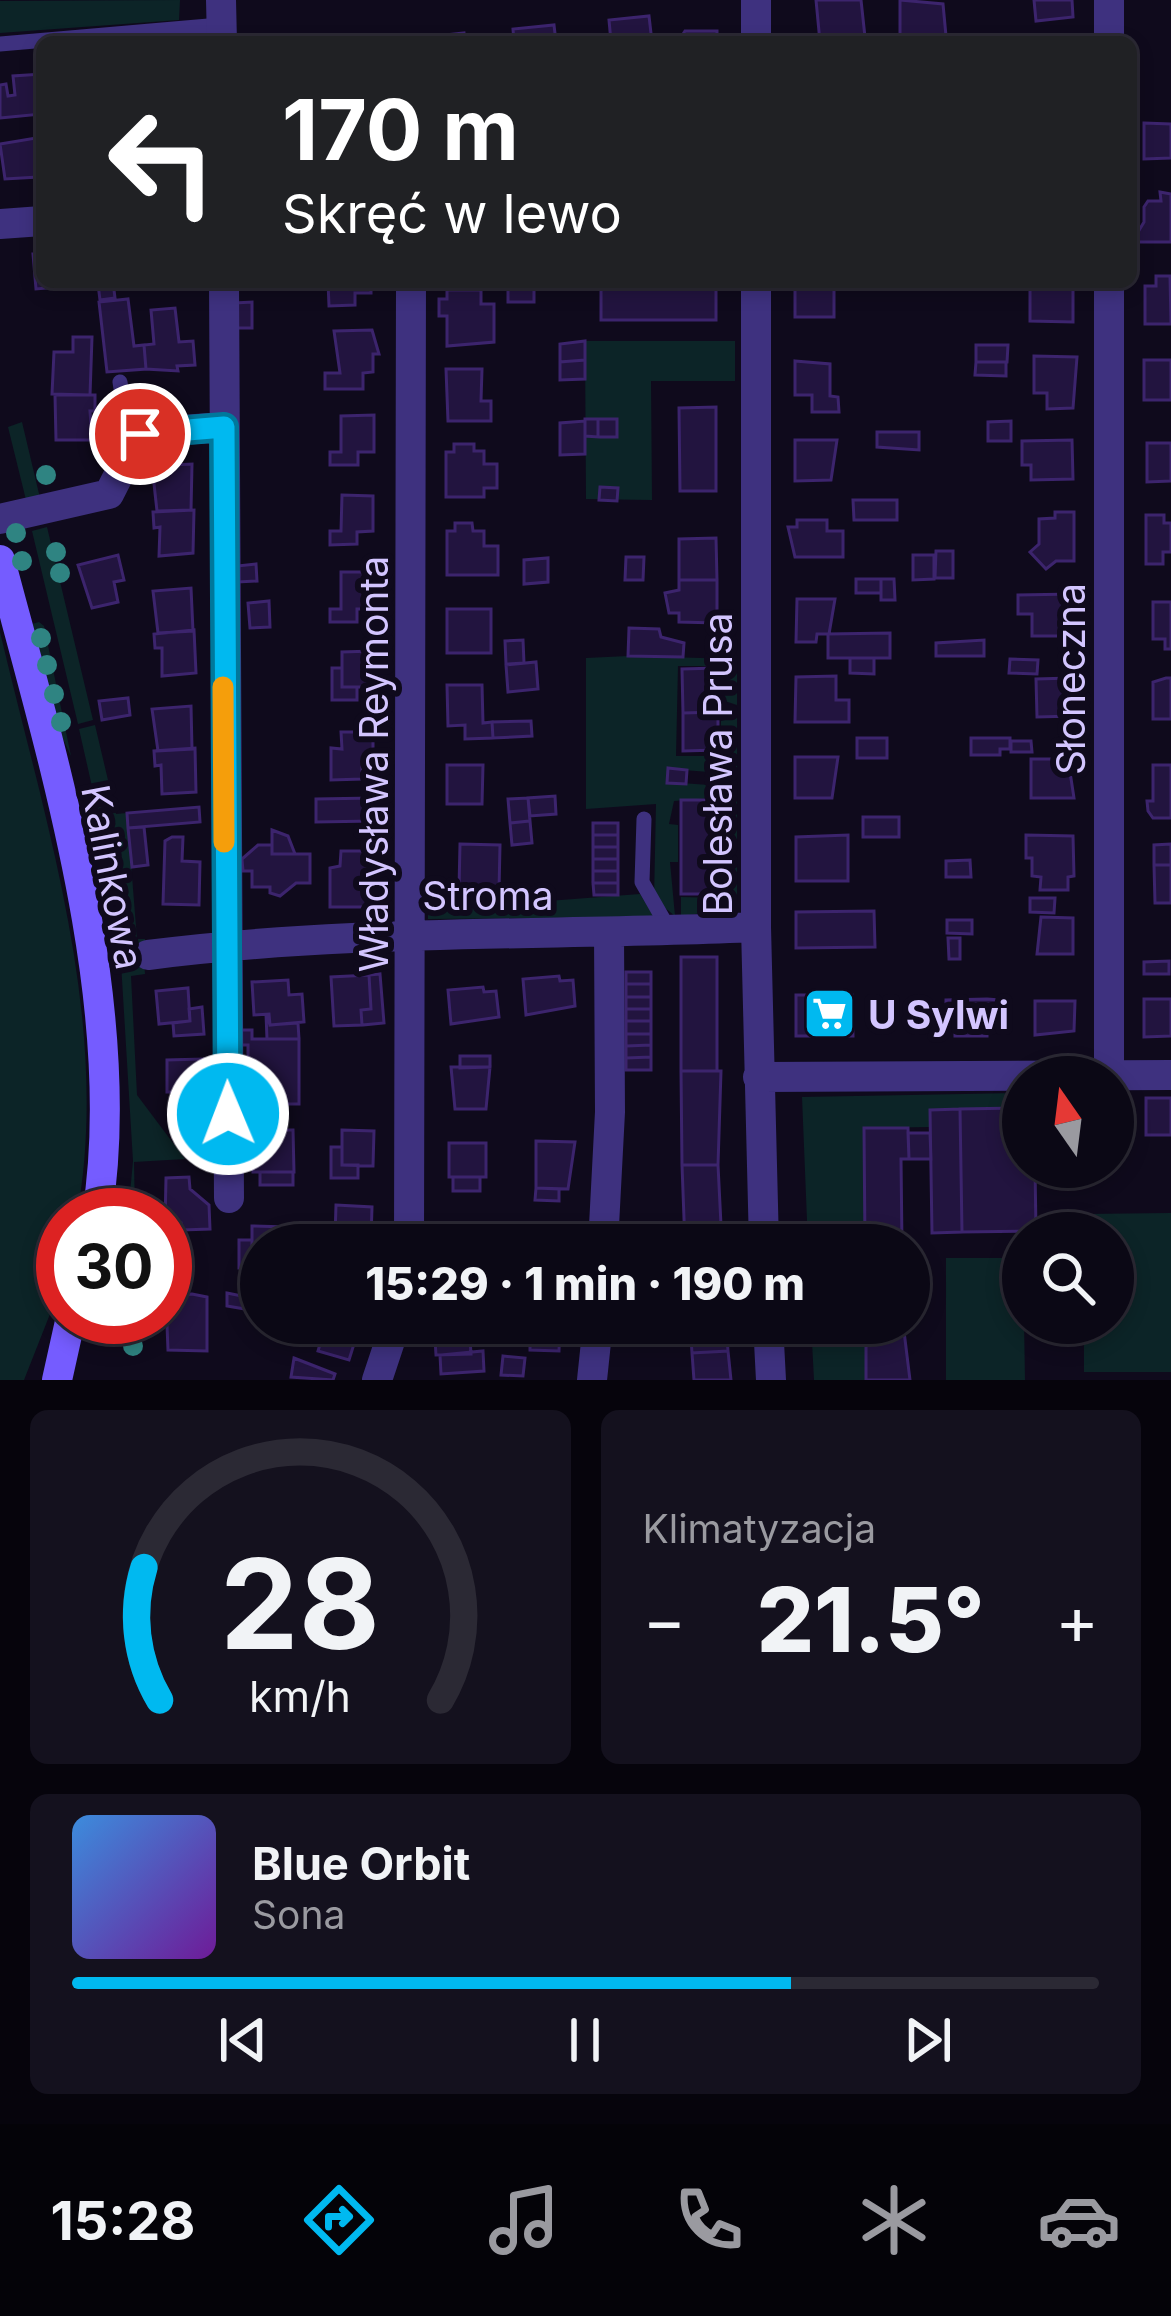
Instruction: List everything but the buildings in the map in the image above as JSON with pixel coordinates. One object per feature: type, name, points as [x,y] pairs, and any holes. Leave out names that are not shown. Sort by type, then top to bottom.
[{"type":"street","points":[[756,0],[756,36]]},
{"type":"street","points":[[1109,0],[1109,36]]},
{"type":"street","points":[[0,224],[36,221]]},
{"type":"street","points":[[224,288],[224,947],[229,1198]]},
{"type":"street","name":"Władysława Reymonta","points":[[409,1224],[410,288]]},
{"type":"street","name":"Bolesława Prusa","points":[[757,288],[766,349],[756,927],[763,1224]]},
{"type":"street","name":"Słoneczna","points":[[1109,288],[1109,1056]]},
{"type":"street","points":[[0,519],[109,494],[136,436],[224,427]]},
{"type":"street","name":"Kalinkowa","points":[[0,560],[93,964],[106,1095],[99,1188]]},
{"type":"street","name":"Stroma","points":[[148,955],[411,934],[445,939],[756,927]]},
{"type":"street","points":[[603,1224],[610,1112],[609,933]]},
{"type":"street","points":[[758,1077],[1002,1076]]},
{"type":"street","points":[[1134,1076],[1171,1076]]},
{"type":"street","points":[[43,1380],[60,1344]]},
{"type":"street","points":[[57,1380],[64,1344]]},
{"type":"street","points":[[377,1380],[389,1344]]},
{"type":"street","points":[[592,1380],[596,1344]]},
{"type":"street","points":[[769,1344],[771,1380]]},
{"type":"lane","points":[[80,36],[221,22]]},
{"type":"lane","points":[[0,44],[36,40]]},
{"type":"lane","points":[[120,382],[124,409],[136,436]]},
{"type":"lane","points":[[644,819],[642,882],[670,931]]},
{"type":"green space","points":[[180,0],[179,20],[0,33],[0,1]]},
{"type":"green space","points":[[585,341],[735,341],[735,381],[651,381],[652,500],[586,499]]},
{"type":"green space","points":[[22,422],[40,498],[27,504],[8,427]]},
{"type":"green space","points":[[47,527],[93,720],[78,724],[32,531]]},
{"type":"green space","points":[[32,624],[44,626],[71,756],[56,724]]},
{"type":"green space","points":[[0,632],[68,921],[86,1068],[86,1142],[80,1188],[36,1188],[38,1344],[24,1380],[0,1380]]},
{"type":"green space","points":[[586,658],[737,659],[737,705],[722,700],[721,666],[678,666],[676,756],[720,756],[721,721],[737,717],[737,774],[669,769],[667,782],[737,787],[737,844],[721,842],[721,797],[674,801],[669,824],[678,825],[678,862],[670,862],[675,916],[654,899],[656,804],[586,809]]},
{"type":"green space","points":[[95,725],[116,814],[127,813],[137,939],[145,939],[146,950],[121,952],[115,888],[79,729]]},
{"type":"green space","points":[[737,857],[737,908],[681,916],[681,897],[721,898],[722,859]]},
{"type":"green space","points":[[640,894],[654,917],[428,919],[428,898],[441,909]]},
{"type":"green space","points":[[144,962],[145,974],[131,976],[137,1095],[185,1159],[134,1162],[134,1188],[130,1188],[133,1161],[121,963]]},
{"type":"green space","points":[[1002,1093],[1002,1108],[931,1109],[930,1127],[865,1128],[865,1224],[807,1224],[802,1097]]},
{"type":"green space","points":[[1134,1213],[1171,1213],[1171,1372],[1084,1372],[1084,1344],[1134,1344]]},
{"type":"green space","points":[[946,1258],[1002,1258],[1002,1344],[1024,1344],[1025,1380],[946,1380]]},
{"type":"green space","points":[[812,1344],[865,1344],[865,1380],[814,1380]]},
{"type":"slow traffic","points":[[223,687],[224,842]]},
{"type":"place","name":"U Sylwi","points":[[829,1014]]},
{"type":"route","points":[[140,434],[224,427],[228,1114]]}]
